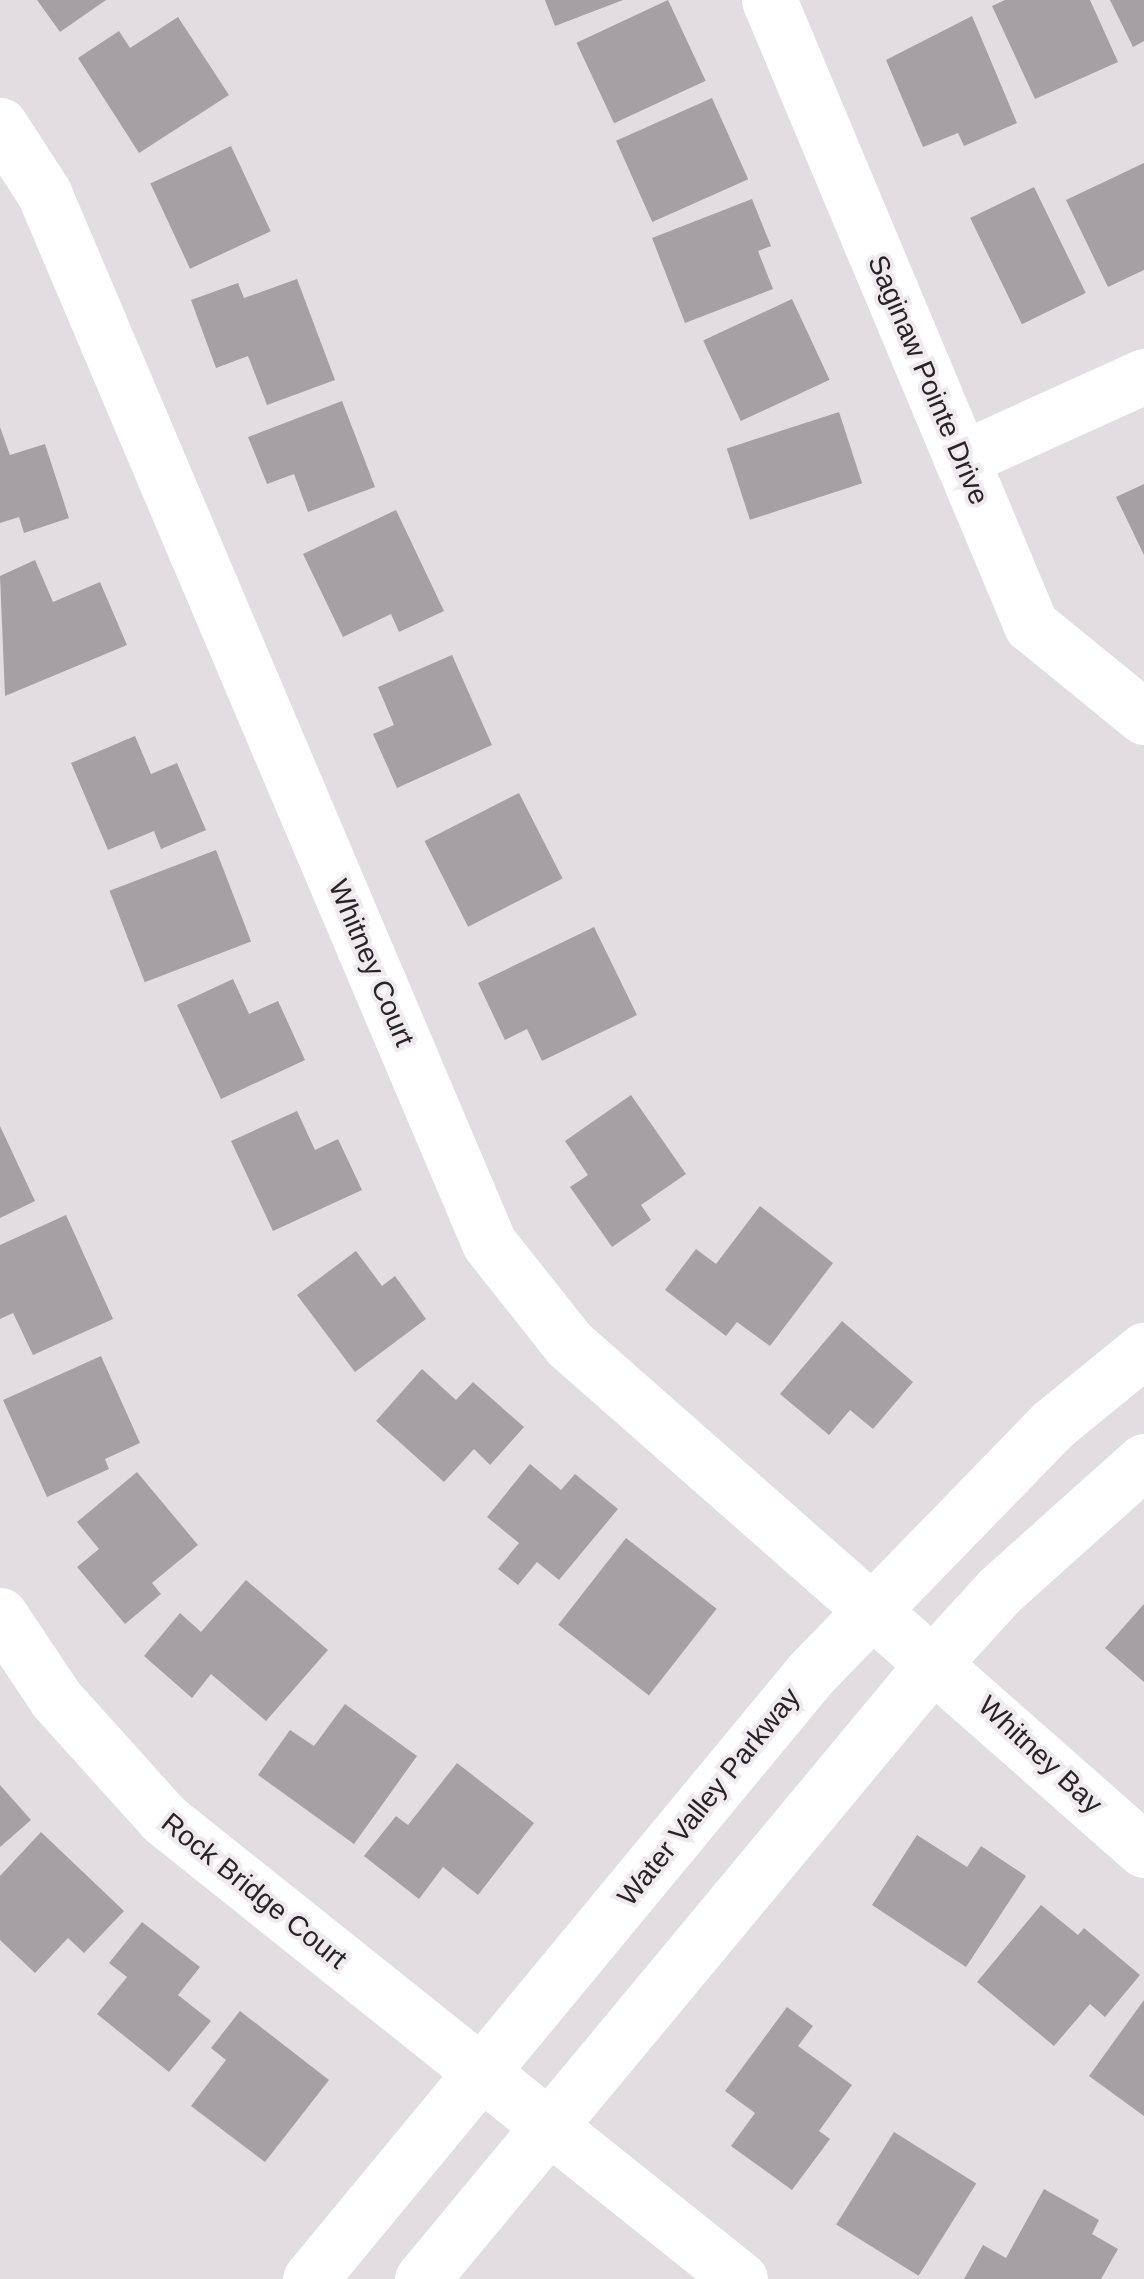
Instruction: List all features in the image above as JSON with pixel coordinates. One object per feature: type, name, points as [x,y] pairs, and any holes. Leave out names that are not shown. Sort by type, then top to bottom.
[{"type":"street","name":"Saginaw Pointe Drive","points":[[773,1],[1031,624],[1144,717]]},
{"type":"street","name":"Whitney Court","points":[[0,125],[44,193],[489,1243],[570,1344],[936,1660]]},
{"type":"street","points":[[961,459],[1144,376]]},
{"type":"street","name":"Water Valley Parkway","points":[[310,2279],[872,1604],[1052,1425],[1144,1350]]},
{"type":"street","points":[[422,2279],[936,1660],[1000,1590],[1144,1462]]},
{"type":"street","name":"Rock Bridge Court","points":[[0,1615],[56,1699],[164,1819],[547,2130],[740,2279]]},
{"type":"street","name":"Whitney Bay","points":[[936,1660],[1144,1850]]},
{"type":"building","points":[[37,0],[106,0],[60,32]]},
{"type":"building","points":[[545,0],[623,0],[555,26]]},
{"type":"building","points":[[668,0],[706,81],[614,123],[576,43]]},
{"type":"building","points":[[1005,0],[1090,0],[1118,62],[1035,99],[992,6]]},
{"type":"building","points":[[1110,0],[1144,0],[1144,41],[1133,47]]},
{"type":"building","points":[[972,16],[1017,123],[964,146],[958,133],[923,147],[886,60]]},
{"type":"building","points":[[178,17],[229,95],[139,153],[78,58],[119,31],[130,48]]},
{"type":"building","points":[[712,98],[748,179],[652,222],[616,141]]},
{"type":"building","points":[[231,146],[271,231],[190,269],[150,184]]},
{"type":"building","points":[[1144,163],[1144,270],[1108,287],[1066,200]]},
{"type":"building","points":[[1034,187],[1086,293],[1022,324],[970,218]]},
{"type":"building","points":[[752,199],[771,246],[758,251],[773,289],[685,323],[652,238]]},
{"type":"building","points":[[297,279],[335,380],[267,405],[248,356],[216,368],[191,300],[238,283],[244,298]]},
{"type":"building","points":[[792,299],[830,380],[741,421],[703,340]]},
{"type":"building","points":[[342,401],[375,487],[308,512],[294,474],[267,484],[248,437]]},
{"type":"building","points":[[839,412],[862,483],[750,520],[727,448]]},
{"type":"building","points":[[0,427],[10,455],[45,444],[69,518],[24,533],[19,517],[0,523]]},
{"type":"building","points":[[1144,484],[1144,555],[1116,497]]},
{"type":"building","points":[[396,510],[444,611],[399,632],[391,614],[343,637],[303,554]]},
{"type":"building","points":[[35,560],[53,602],[100,582],[127,645],[5,696],[0,576]]},
{"type":"building","points":[[452,655],[492,745],[397,788],[373,734],[394,725],[378,687]]},
{"type":"building","points":[[135,736],[151,774],[177,763],[206,830],[161,849],[154,831],[108,850],[71,763]]},
{"type":"building","points":[[519,793],[563,879],[468,927],[425,841]]},
{"type":"building","points":[[216,850],[251,941],[145,982],[110,891]]},
{"type":"building","points":[[594,927],[637,1015],[542,1061],[527,1029],[505,1040],[478,983]]},
{"type":"building","points":[[233,979],[249,1014],[278,1001],[305,1060],[221,1099],[177,1005]]},
{"type":"building","points":[[631,1095],[686,1174],[641,1205],[651,1220],[612,1247],[570,1187],[588,1175],[565,1141]]},
{"type":"building","points":[[297,1111],[315,1150],[338,1139],[362,1190],[273,1231],[231,1141]]},
{"type":"building","points":[[0,1126],[35,1201],[0,1218]]},
{"type":"building","points":[[760,1206],[833,1263],[770,1346],[737,1322],[726,1336],[665,1290],[696,1249],[716,1264]]},
{"type":"building","points":[[66,1215],[113,1319],[33,1355],[13,1313],[0,1319],[0,1245]]},
{"type":"building","points":[[356,1251],[382,1286],[395,1276],[426,1319],[355,1372],[297,1295]]},
{"type":"building","points":[[842,1321],[913,1382],[873,1429],[850,1410],[829,1435],[780,1394]]},
{"type":"building","points":[[101,1356],[140,1443],[105,1459],[109,1469],[47,1497],[3,1400]]},
{"type":"building","points":[[422,1369],[456,1400],[473,1382],[524,1427],[490,1465],[474,1449],[444,1482],[376,1421]]},
{"type":"building","points":[[530,1464],[561,1490],[575,1474],[618,1509],[559,1580],[537,1562],[518,1585],[498,1569],[519,1543],[487,1517]]},
{"type":"building","points":[[137,1472],[198,1545],[152,1583],[161,1594],[125,1624],[77,1567],[99,1549],[77,1522]]},
{"type":"building","points":[[626,1538],[717,1609],[649,1695],[558,1625]]},
{"type":"building","points":[[246,1580],[328,1650],[266,1721],[211,1674],[192,1698],[144,1656],[180,1613],[201,1632]]},
{"type":"building","points":[[1144,1604],[1144,1682],[1105,1648]]},
{"type":"building","points":[[345,1704],[417,1756],[354,1844],[258,1775],[290,1730],[314,1746]]},
{"type":"building","points":[[457,1763],[534,1823],[478,1895],[443,1867],[419,1899],[364,1856],[396,1816],[408,1825]]},
{"type":"building","points":[[0,1785],[31,1820],[0,1847]]},
{"type":"building","points":[[41,1832],[124,1911],[84,1953],[68,1938],[35,1973],[0,1940],[0,1876]]},
{"type":"building","points":[[917,1835],[967,1867],[981,1846],[1026,1876],[966,1967],[872,1905]]},
{"type":"building","points":[[1041,1905],[1078,1935],[1084,1928],[1140,1975],[1105,2017],[1090,2004],[1054,2046],[977,1982]]},
{"type":"building","points":[[142,1922],[200,1967],[178,1995],[211,2021],[169,2072],[97,2014],[127,1977],[109,1963]]},
{"type":"building","points":[[1144,2000],[1144,2116],[1089,2076]]},
{"type":"building","points":[[787,2007],[813,2026],[798,2046],[852,2085],[819,2131],[830,2139],[792,2190],[731,2146],[755,2113],[725,2091]]},
{"type":"building","points":[[240,2011],[329,2080],[265,2162],[191,2106],[226,2060],[211,2048]]},
{"type":"building","points":[[894,2132],[976,2183],[918,2276],[836,2224]]},
{"type":"building","points":[[1044,2189],[1099,2220],[1092,2234],[1118,2249],[1101,2279],[964,2279],[983,2245],[1006,2258]]}]
